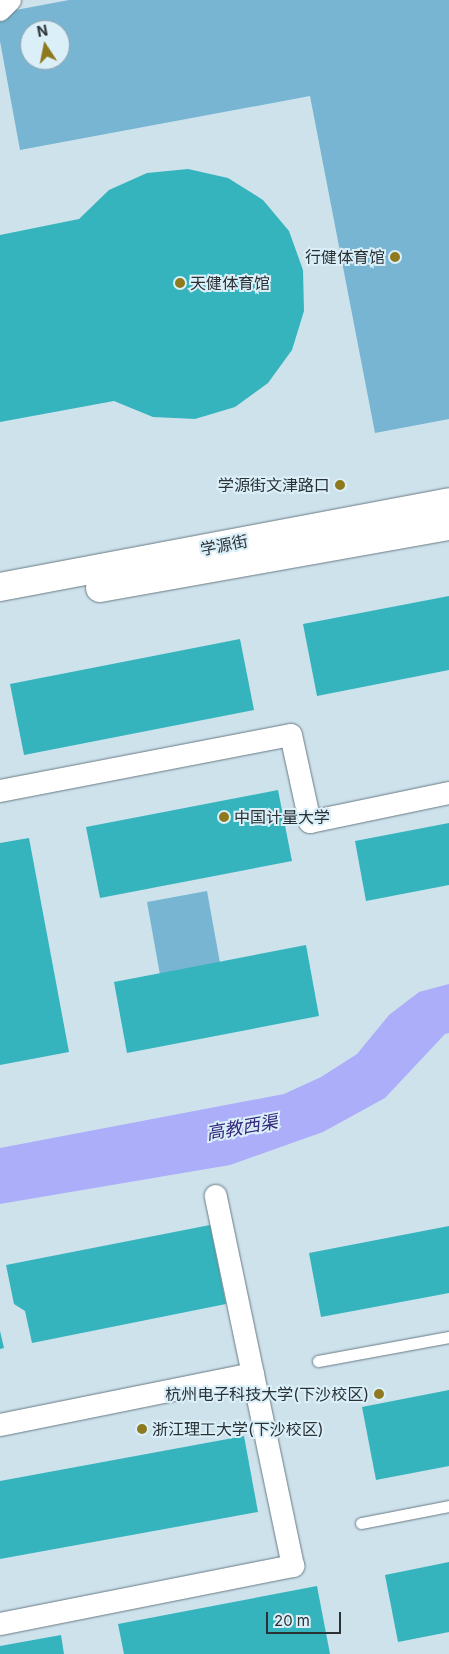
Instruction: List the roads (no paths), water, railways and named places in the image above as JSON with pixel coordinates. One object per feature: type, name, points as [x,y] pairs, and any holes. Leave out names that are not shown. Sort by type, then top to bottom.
[{"type":"main road","name":"学源街","points":[[0,588],[449,502]]},
{"type":"main road","name":"学源街","points":[[0,605],[449,526]]},
{"type":"street","points":[[0,10],[10,0]]},
{"type":"street","points":[[0,791],[291,735],[310,822],[449,793]]},
{"type":"street","points":[[0,1624],[293,1566],[216,1196]]},
{"type":"street","points":[[0,1425],[253,1374]]},
{"type":"lane","points":[[318,1361],[449,1337]]},
{"type":"lane","points":[[361,1522],[449,1506]]},
{"type":"water","name":"高教西渠","points":[[449,984],[449,1033],[445,1034],[385,1098],[323,1132],[230,1165],[0,1204],[0,1148],[284,1094],[321,1077],[357,1054],[389,1015],[419,992]]},
{"type":"place","name":"行健体育馆","points":[[395,257]]},
{"type":"place","name":"天健体育馆","points":[[180,283]]},
{"type":"place","name":"学源街文津路口","points":[[340,485]]},
{"type":"place","name":"中国计量大学","points":[[224,817]]},
{"type":"place","name":"杭州电子科技大学(下沙校区)","points":[[379,1394]]},
{"type":"place","name":"浙江理工大学(下沙校区)","points":[[142,1429]]}]
